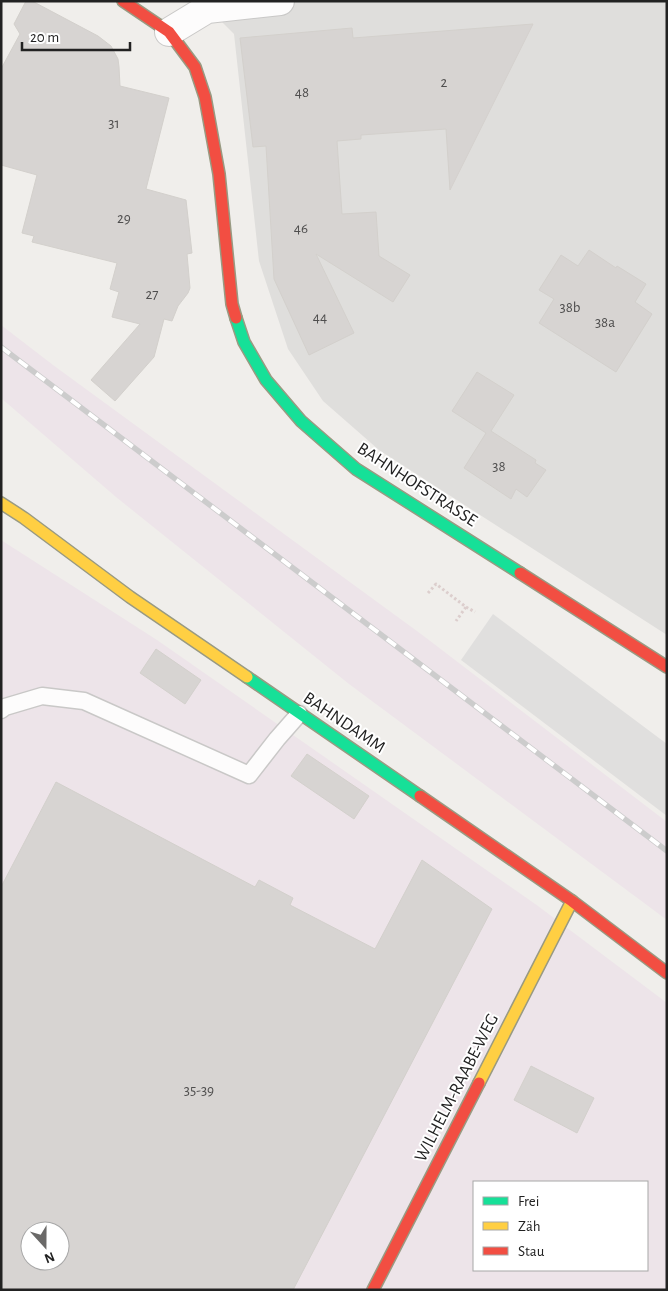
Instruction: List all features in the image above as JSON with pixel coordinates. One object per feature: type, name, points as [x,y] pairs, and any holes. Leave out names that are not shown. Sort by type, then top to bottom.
[{"type":"street","name":"BAHNHOFSTRASSE","points":[[123,1],[169,32],[195,67],[205,97],[219,174],[232,304],[244,342],[266,380],[301,421],[356,469],[667,667]]},
{"type":"street","points":[[169,32],[207,9],[280,1]]},
{"type":"street","name":"BAHNDAMM","points":[[1,503],[30,522],[130,597],[572,901],[667,972]]},
{"type":"street","name":"WILHELM-RAABE-WEG","points":[[373,1290],[572,901]]},
{"type":"lane","points":[[1,710],[5,707],[42,696],[84,701],[250,775],[299,714]]},
{"type":"path","points":[[428,593],[436,584],[475,612]]},
{"type":"path","points":[[456,621],[466,607]]},
{"type":"shaded area","points":[[201,1],[667,1],[667,635],[379,450],[323,401],[288,349],[259,261],[234,34]]},
{"type":"shaded area","points":[[1,325],[421,634],[667,822],[667,920],[349,684],[116,497],[1,398]]},
{"type":"shaded area","points":[[1,540],[157,640],[538,906],[667,1003],[667,1290],[1,1290]]},
{"type":"shaded area","points":[[493,614],[667,744],[667,816],[461,660]]},
{"type":"building","points":[[26,1],[32,1],[98,36],[111,46],[118,59],[120,86],[169,98],[146,189],[186,200],[192,253],[187,254],[190,288],[178,306],[172,321],[164,319],[154,357],[115,401],[91,380],[140,324],[112,317],[119,292],[110,289],[117,263],[32,242],[34,236],[22,233],[37,175],[1,165],[1,69],[20,34],[14,24]]},
{"type":"building","points":[[533,24],[450,190],[446,129],[361,135],[361,139],[337,141],[342,214],[376,212],[379,256],[410,275],[393,302],[316,254],[354,333],[309,355],[274,279],[266,146],[253,147],[240,38],[352,28],[353,38]]},
{"type":"building","points":[[589,250],[616,268],[617,266],[646,284],[635,302],[652,314],[616,372],[539,323],[554,299],[539,290],[561,255],[578,266]]},
{"type":"building","points":[[477,372],[514,395],[491,431],[536,460],[535,463],[546,470],[527,497],[516,489],[511,499],[464,468],[486,433],[452,411]]},
{"type":"building","points":[[156,649],[201,680],[185,704],[140,673]]},
{"type":"building","points":[[307,754],[369,796],[354,819],[291,776]]},
{"type":"building","points":[[56,782],[255,887],[259,880],[293,898],[290,905],[375,949],[422,860],[492,909],[293,1290],[1,1290],[1,887]]},
{"type":"building","points":[[531,1066],[594,1098],[577,1133],[514,1100]]},
{"type":"railway","points":[[1,347],[667,851]]},
{"type":"traffic: fast","points":[[236,318],[244,342],[266,380],[301,421],[356,469],[520,573]]},
{"type":"traffic: fast","points":[[247,677],[420,796]]},
{"type":"traffic: slow","points":[[1,503],[130,597],[247,677]]},
{"type":"traffic: slow","points":[[479,1083],[572,901]]},
{"type":"traffic: jam","points":[[123,1],[169,32],[195,67],[205,97],[219,174],[232,304],[236,318]]},
{"type":"traffic: jam","points":[[520,573],[667,667]]},
{"type":"traffic: jam","points":[[420,796],[572,901],[667,973]]},
{"type":"traffic: jam","points":[[373,1290],[479,1083]]}]
